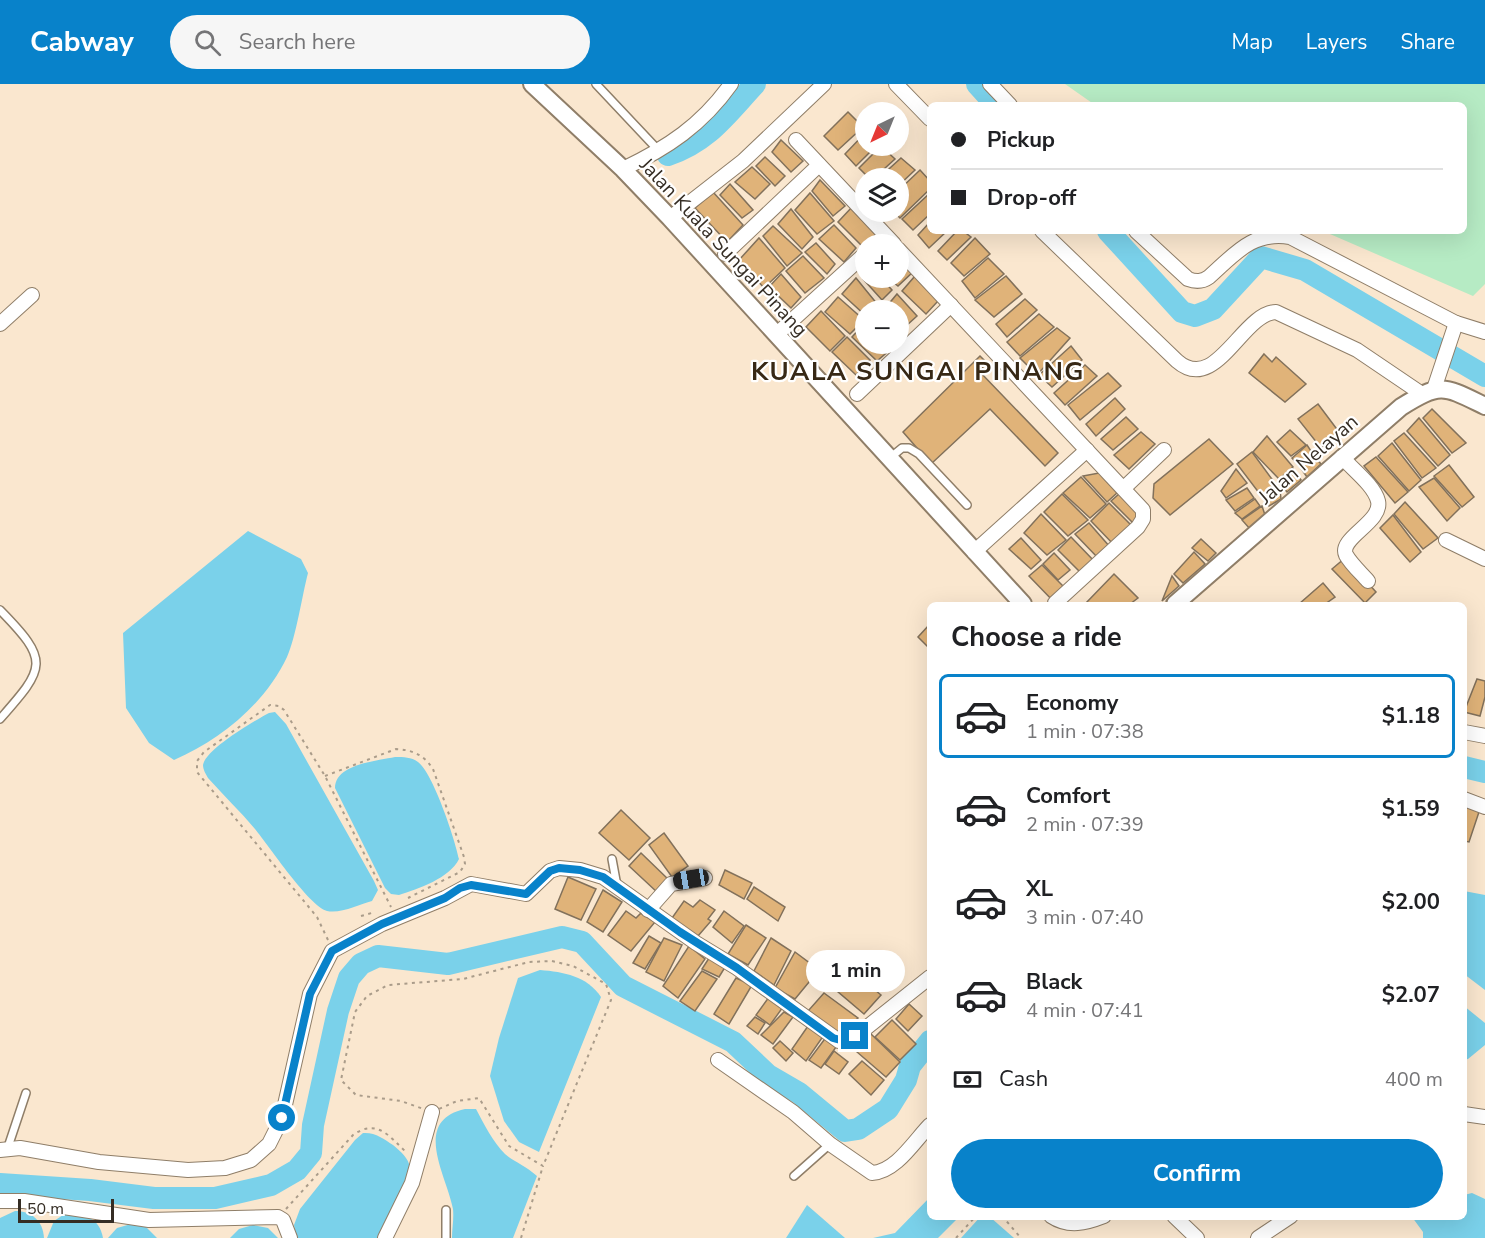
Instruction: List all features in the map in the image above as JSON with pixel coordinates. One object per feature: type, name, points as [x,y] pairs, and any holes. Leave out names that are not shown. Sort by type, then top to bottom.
[{"type":"street","name":"Jalan Kuala Sungai Pinang","points":[[532,84],[623,169],[670,218],[1021,602]]},
{"type":"street","points":[[623,169],[660,152],[706,116],[731,84]]},
{"type":"street","points":[[670,218],[743,161],[824,84]]},
{"type":"street","points":[[896,84],[927,115]]},
{"type":"street","points":[[990,84],[1007,102]]},
{"type":"street","points":[[796,140],[879,234]]},
{"type":"street","points":[[725,254],[819,165]]},
{"type":"street","points":[[1045,234],[1177,361],[1188,368],[1196,369],[1211,365],[1252,325],[1273,312],[1283,314],[1357,350],[1428,392],[1455,392],[1485,406]]},
{"type":"street","points":[[1139,234],[1194,282],[1209,277],[1254,239],[1272,234],[1290,237],[1456,323],[1485,332]]},
{"type":"street","points":[[909,261],[1143,510],[1143,519],[1138,527],[1056,602]]},
{"type":"street","points":[[777,334],[855,263]]},
{"type":"street","points":[[0,324],[32,295]]},
{"type":"street","points":[[857,394],[951,305]]},
{"type":"street","points":[[1428,392],[1444,358],[1456,323]]},
{"type":"street","name":"Jalan Nelayan","points":[[1177,602],[1389,416],[1428,392]]},
{"type":"street","points":[[974,552],[1087,450]]},
{"type":"street","points":[[1124,488],[1164,450]]},
{"type":"street","points":[[1342,457],[1372,490],[1378,500],[1375,515],[1345,549],[1346,555],[1368,581]]},
{"type":"street","points":[[1446,540],[1485,559]]},
{"type":"street","points":[[1467,733],[1485,736]]},
{"type":"street","points":[[1467,800],[1485,807]]},
{"type":"street","points":[[4,1149],[99,1162],[188,1170],[225,1168],[256,1158],[269,1144],[282,1118],[310,994],[332,951],[373,929],[445,898],[460,888],[471,885],[526,894],[550,871],[562,867],[603,877],[839,1041],[849,1039],[861,1032],[927,979]]},
{"type":"street","points":[[648,910],[671,884],[705,878]]},
{"type":"street","points":[[718,1060],[793,1112],[863,1169],[876,1173],[890,1167],[927,1128]]},
{"type":"street","points":[[385,1238],[412,1183],[432,1113]]},
{"type":"street","points":[[1467,1114],[1485,1117]]},
{"type":"street","points":[[0,1201],[24,1201],[149,1220],[278,1217],[283,1220],[290,1238]]},
{"type":"street","points":[[1058,1220],[1075,1224],[1090,1220]]},
{"type":"street","points":[[1178,1220],[1197,1238]]},
{"type":"street","points":[[1258,1238],[1286,1220]]},
{"type":"lane","points":[[596,84],[660,152]]},
{"type":"lane","points":[[889,459],[902,448],[914,450],[968,505]]},
{"type":"lane","points":[[0,610],[30,643],[37,657],[37,666],[25,691],[0,719]]},
{"type":"lane","points":[[612,859],[618,888]]},
{"type":"lane","points":[[4,1149],[26,1093]]},
{"type":"lane","points":[[794,1176],[830,1143]]},
{"type":"lane","points":[[446,1210],[446,1238]]},
{"type":"path","points":[[332,951],[317,917],[197,772],[197,761],[204,752],[270,705],[279,706],[284,710],[325,776],[391,907]]},
{"type":"path","points":[[325,776],[396,749],[426,758],[433,769],[465,864],[459,872],[400,902]]},
{"type":"path","points":[[361,916],[381,910]]},
{"type":"path","points":[[521,1238],[543,1166],[611,1000],[606,984],[573,966],[552,961],[529,962],[463,979],[388,985],[367,996],[355,1012],[341,1080],[346,1088],[356,1095],[402,1101],[432,1113],[457,1101],[479,1098],[509,1146],[543,1166]]},
{"type":"path","points":[[278,1217],[353,1135],[363,1128],[377,1128],[417,1162]]},
{"type":"path","points":[[956,1238],[972,1220]]},
{"type":"path","points":[[1006,1220],[1022,1238]]},
{"type":"green space","points":[[1065,84],[1485,84],[1485,284],[1473,296],[1330,234],[1467,234],[1467,102],[1091,102]]},
{"type":"water","points":[[248,531],[301,559],[308,573],[290,649],[267,690],[240,719],[208,742],[174,760],[149,743],[126,708],[123,633]]},
{"type":"water","points":[[275,712],[286,724],[374,881],[378,890],[372,901],[332,912],[319,907],[300,887],[255,829],[208,778],[203,765],[212,751],[242,729],[269,713]]},
{"type":"water","points":[[395,757],[413,759],[424,769],[443,807],[459,859],[455,866],[441,877],[399,895],[391,894],[385,888],[335,788],[337,780],[349,769],[368,762]]},
{"type":"water","points":[[1467,892],[1485,895],[1485,990],[1467,976]]},
{"type":"water","points":[[540,970],[574,976],[589,984],[601,997],[539,1152],[519,1142],[504,1121],[490,1076],[518,978]]},
{"type":"water","points":[[1467,1008],[1485,1023],[1485,1045],[1468,1059]]},
{"type":"water","points":[[465,1109],[476,1109],[489,1133],[508,1157],[537,1176],[513,1238],[452,1238],[453,1209],[436,1151],[436,1137],[440,1125],[449,1115]]},
{"type":"water","points":[[363,1133],[383,1138],[393,1145],[406,1158],[410,1168],[407,1185],[399,1204],[380,1238],[296,1238],[294,1225],[300,1209]]},
{"type":"water","points":[[1472,1193],[1485,1199],[1485,1238],[1423,1238],[1423,1232],[1414,1220],[1467,1220],[1467,1194]]},
{"type":"water","points":[[927,1200],[927,1220],[956,1220],[938,1238],[873,1238],[895,1233]]},
{"type":"water","points":[[807,1205],[845,1238],[786,1238]]},
{"type":"water","points":[[15,1211],[27,1213],[36,1218],[44,1238],[0,1238],[0,1218]]},
{"type":"water","points":[[66,1213],[95,1221],[103,1238],[47,1238],[54,1221]]},
{"type":"water","points":[[977,1220],[993,1220],[1014,1238],[961,1238]]},
{"type":"water","points":[[131,1224],[146,1227],[157,1238],[108,1238],[117,1228]]},
{"type":"water","points":[[253,1225],[268,1228],[278,1238],[230,1238],[239,1229]]},
{"type":"building","points":[[848,112],[855,119],[855,134],[838,150],[824,136]]},
{"type":"building","points":[[781,140],[803,161],[791,172],[772,152]]},
{"type":"building","points":[[855,144],[855,156],[866,156],[856,166],[845,154]]},
{"type":"building","points":[[871,156],[892,156],[895,159],[885,168],[859,168]]},
{"type":"building","points":[[765,157],[785,176],[775,186],[756,166]]},
{"type":"building","points":[[901,158],[915,170],[909,176],[909,168],[890,168]]},
{"type":"building","points":[[752,167],[770,184],[755,199],[735,182]]},
{"type":"building","points":[[920,170],[927,178],[927,192],[909,209],[909,180]]},
{"type":"building","points":[[820,180],[845,206],[833,216],[812,191]]},
{"type":"building","points":[[730,184],[753,210],[742,218],[720,195]]},
{"type":"building","points":[[713,192],[743,225],[727,242],[695,208]]},
{"type":"building","points":[[810,193],[834,221],[817,234],[795,210]]},
{"type":"building","points":[[927,196],[927,217],[913,230],[905,222],[909,222],[909,212]]},
{"type":"building","points":[[852,207],[855,210],[855,222],[867,222],[878,233],[855,234],[855,239],[838,222]]},
{"type":"building","points":[[791,209],[813,237],[802,249],[778,224]]},
{"type":"building","points":[[834,225],[855,249],[844,262],[819,239]]},
{"type":"building","points":[[927,225],[927,234],[944,234],[929,248],[918,235]]},
{"type":"building","points":[[773,226],[802,253],[787,266],[763,236]]},
{"type":"building","points":[[954,234],[967,234],[971,237],[947,260],[938,251]]},
{"type":"building","points":[[759,238],[785,268],[764,288],[739,260]]},
{"type":"building","points":[[975,238],[990,254],[964,276],[951,263]]},
{"type":"building","points":[[816,243],[835,264],[827,274],[805,252]]},
{"type":"building","points":[[803,256],[824,278],[805,293],[786,271]]},
{"type":"building","points":[[988,258],[1004,274],[975,298],[962,281]]},
{"type":"building","points":[[781,274],[801,297],[791,308],[769,287]]},
{"type":"building","points":[[915,276],[938,301],[926,314],[902,291],[909,288],[909,283]]},
{"type":"building","points":[[1006,276],[1022,294],[994,317],[975,300]]},
{"type":"building","points":[[855,279],[855,288],[864,288],[874,300],[855,300],[855,306],[842,294]]},
{"type":"building","points":[[871,288],[890,288],[892,290],[882,300]]},
{"type":"building","points":[[897,294],[902,300],[892,300]]},
{"type":"building","points":[[838,297],[855,312],[855,329],[850,334],[825,312]]},
{"type":"building","points":[[1025,299],[1037,310],[1007,337],[996,324]]},
{"type":"building","points":[[909,307],[917,316],[909,323]]},
{"type":"building","points":[[821,311],[845,336],[830,351],[806,327]]},
{"type":"building","points":[[1039,314],[1054,327],[1020,356],[1007,342]]},
{"type":"building","points":[[1057,328],[1070,338],[1037,375],[1020,358]]},
{"type":"building","points":[[847,337],[855,345],[855,354],[864,354],[870,360],[856,375],[832,352]]},
{"type":"building","points":[[1071,346],[1082,360],[1052,387],[1039,375]]},
{"type":"building","points":[[870,354],[885,354],[877,361]]},
{"type":"building","points":[[1264,354],[1272,362],[1276,357],[1306,384],[1285,402],[1249,373]]},
{"type":"building","points":[[980,356],[987,363],[979,371],[1058,453],[1045,466],[990,409],[931,464],[903,432]]},
{"type":"building","points":[[1085,365],[1097,376],[1065,405],[1054,393]]},
{"type":"building","points":[[1108,373],[1121,386],[1080,420],[1068,405]]},
{"type":"building","points":[[1115,398],[1125,409],[1096,436],[1086,424]]},
{"type":"building","points":[[1318,404],[1339,432],[1321,448],[1298,419]]},
{"type":"building","points":[[1432,409],[1466,443],[1452,453],[1423,418]]},
{"type":"building","points":[[1126,417],[1138,429],[1113,450],[1101,439]]},
{"type":"building","points":[[1419,418],[1450,455],[1438,466],[1407,431]]},
{"type":"building","points":[[1290,430],[1306,445],[1291,456],[1277,442]]},
{"type":"building","points":[[1141,432],[1155,444],[1129,469],[1114,455]]},
{"type":"building","points":[[1404,433],[1436,468],[1422,478],[1394,441]]},
{"type":"building","points":[[1267,436],[1293,467],[1279,479],[1253,452]]},
{"type":"building","points":[[1209,439],[1233,464],[1170,515],[1153,498],[1154,484]]},
{"type":"building","points":[[1392,443],[1421,480],[1409,491],[1378,456]]},
{"type":"building","points":[[1307,445],[1313,454],[1299,466],[1292,458]]},
{"type":"building","points":[[1252,452],[1280,490],[1281,499],[1269,506],[1237,464]]},
{"type":"building","points":[[1313,455],[1321,464],[1307,477],[1300,467]]},
{"type":"building","points":[[1376,457],[1408,492],[1395,503],[1364,466]]},
{"type":"building","points":[[1449,465],[1474,497],[1462,507],[1434,476]]},
{"type":"building","points":[[1236,469],[1247,483],[1226,498],[1221,491]]},
{"type":"building","points":[[1293,469],[1301,480],[1287,492],[1278,481]]},
{"type":"building","points":[[1099,473],[1117,493],[1107,502],[1083,476]]},
{"type":"building","points":[[1081,477],[1106,504],[1090,518],[1063,493]]},
{"type":"building","points":[[1434,478],[1460,508],[1447,521],[1419,487]]},
{"type":"building","points":[[1247,488],[1254,498],[1235,511],[1226,500]]},
{"type":"building","points":[[1062,494],[1088,520],[1068,536],[1044,512]]},
{"type":"building","points":[[1119,494],[1137,512],[1135,525],[1111,501]]},
{"type":"building","points":[[1255,499],[1260,506],[1242,519],[1235,513]]},
{"type":"building","points":[[1405,502],[1438,538],[1423,549],[1394,514]]},
{"type":"building","points":[[1109,503],[1133,527],[1115,546],[1091,521]]},
{"type":"building","points":[[1262,506],[1265,515],[1250,529],[1242,520]]},
{"type":"building","points":[[1041,514],[1066,540],[1047,555],[1024,533]]},
{"type":"building","points":[[1393,515],[1421,552],[1410,562],[1380,528]]},
{"type":"building","points":[[1089,523],[1110,547],[1098,558],[1075,534]]},
{"type":"building","points":[[1071,537],[1095,562],[1082,574],[1058,550]]},
{"type":"building","points":[[1021,538],[1041,560],[1031,569],[1009,549]]},
{"type":"building","points":[[1201,539],[1216,553],[1208,561],[1192,548]]},
{"type":"building","points":[[1194,552],[1205,564],[1183,583],[1174,574]]},
{"type":"building","points":[[1054,553],[1070,570],[1058,580],[1043,564]]},
{"type":"building","points":[[1345,558],[1376,592],[1364,602],[1332,569]]},
{"type":"building","points":[[1042,565],[1067,590],[1054,602],[1029,576]]},
{"type":"building","points":[[1114,574],[1138,598],[1133,602],[1087,602]]},
{"type":"building","points":[[1172,576],[1179,586],[1162,601]]},
{"type":"building","points":[[1323,583],[1335,597],[1328,602],[1301,602]]},
{"type":"building","points":[[927,627],[927,646],[918,637]]},
{"type":"building","points":[[1477,679],[1485,681],[1485,697],[1480,716],[1467,713],[1467,704]]},
{"type":"building","points":[[1467,806],[1479,812],[1469,842],[1467,842]]},
{"type":"building","points":[[621,810],[650,838],[629,860],[599,833]]},
{"type":"building","points":[[664,833],[688,866],[672,877],[649,845]]},
{"type":"building","points":[[641,853],[669,880],[658,893],[629,866]]},
{"type":"building","points":[[725,870],[752,883],[744,899],[719,885]]},
{"type":"building","points":[[568,877],[596,889],[581,920],[555,909]]},
{"type":"building","points":[[754,887],[785,907],[778,921],[747,899]]},
{"type":"building","points":[[603,890],[622,902],[603,932],[587,922]]},
{"type":"building","points":[[700,900],[715,910],[708,919],[711,921],[698,936],[672,918],[684,901],[693,907]]},
{"type":"building","points":[[626,911],[636,918],[641,913],[655,922],[631,951],[608,935]]},
{"type":"building","points":[[724,911],[744,926],[732,943],[713,927]]},
{"type":"building","points":[[746,925],[766,938],[748,965],[728,954]]},
{"type":"building","points":[[649,936],[661,943],[645,969],[633,963]]},
{"type":"building","points":[[664,938],[682,945],[664,981],[646,972]]},
{"type":"building","points":[[771,938],[791,951],[774,985],[754,971]]},
{"type":"building","points":[[689,946],[705,959],[678,998],[663,986]]},
{"type":"building","points":[[795,952],[819,970],[795,999],[775,988]]},
{"type":"building","points":[[711,955],[727,964],[719,977],[702,969]]},
{"type":"building","points":[[844,964],[881,995],[864,1014],[830,985]]},
{"type":"building","points":[[702,971],[717,979],[695,1011],[680,1001]]},
{"type":"building","points":[[736,978],[752,985],[729,1024],[714,1014]]},
{"type":"building","points":[[824,993],[858,1018],[839,1033],[808,1011]]},
{"type":"building","points":[[769,997],[783,1007],[770,1025],[756,1015]]},
{"type":"building","points":[[909,1004],[922,1016],[908,1031],[896,1019]]},
{"type":"building","points":[[784,1012],[793,1017],[773,1044],[761,1035]]},
{"type":"building","points":[[755,1017],[765,1023],[758,1034],[747,1026]]},
{"type":"building","points":[[892,1020],[916,1044],[900,1060],[875,1037]]},
{"type":"building","points":[[808,1026],[824,1035],[806,1061],[792,1049]]},
{"type":"building","points":[[871,1034],[900,1062],[886,1077],[857,1052]]},
{"type":"building","points":[[827,1036],[839,1043],[821,1068],[809,1060]]},
{"type":"building","points":[[780,1041],[793,1053],[786,1061],[773,1048]]},
{"type":"building","points":[[834,1051],[848,1062],[839,1074],[825,1064]]},
{"type":"building","points":[[862,1061],[884,1080],[871,1095],[849,1074]]},
{"type":"waterway","points":[[668,155],[695,143],[706,135],[755,84]]},
{"type":"waterway","points":[[977,84],[993,102]]},
{"type":"waterway","points":[[1111,234],[1182,312],[1195,316],[1213,309],[1261,257],[1305,270],[1485,376]]},
{"type":"waterway","points":[[1467,768],[1485,772]]},
{"type":"waterway","points":[[0,1184],[90,1190],[154,1198],[215,1198],[271,1185],[297,1170],[311,1153],[313,1125],[338,1011],[349,978],[361,964],[378,956],[448,964],[562,937],[582,942],[623,986],[733,1042],[768,1075],[799,1093],[845,1131],[858,1129],[888,1109],[906,1080],[910,1066],[927,1045]]},
{"type":"district","name":"KUALA SUNGAI PINANG","points":[[918,371]]},
{"type":"route","points":[[282,1118],[310,994],[332,951],[353,938],[445,898],[460,888],[477,884],[526,894],[550,871],[562,867],[603,877],[696,943],[737,968],[833,1038],[844,1041],[855,1036]]}]
